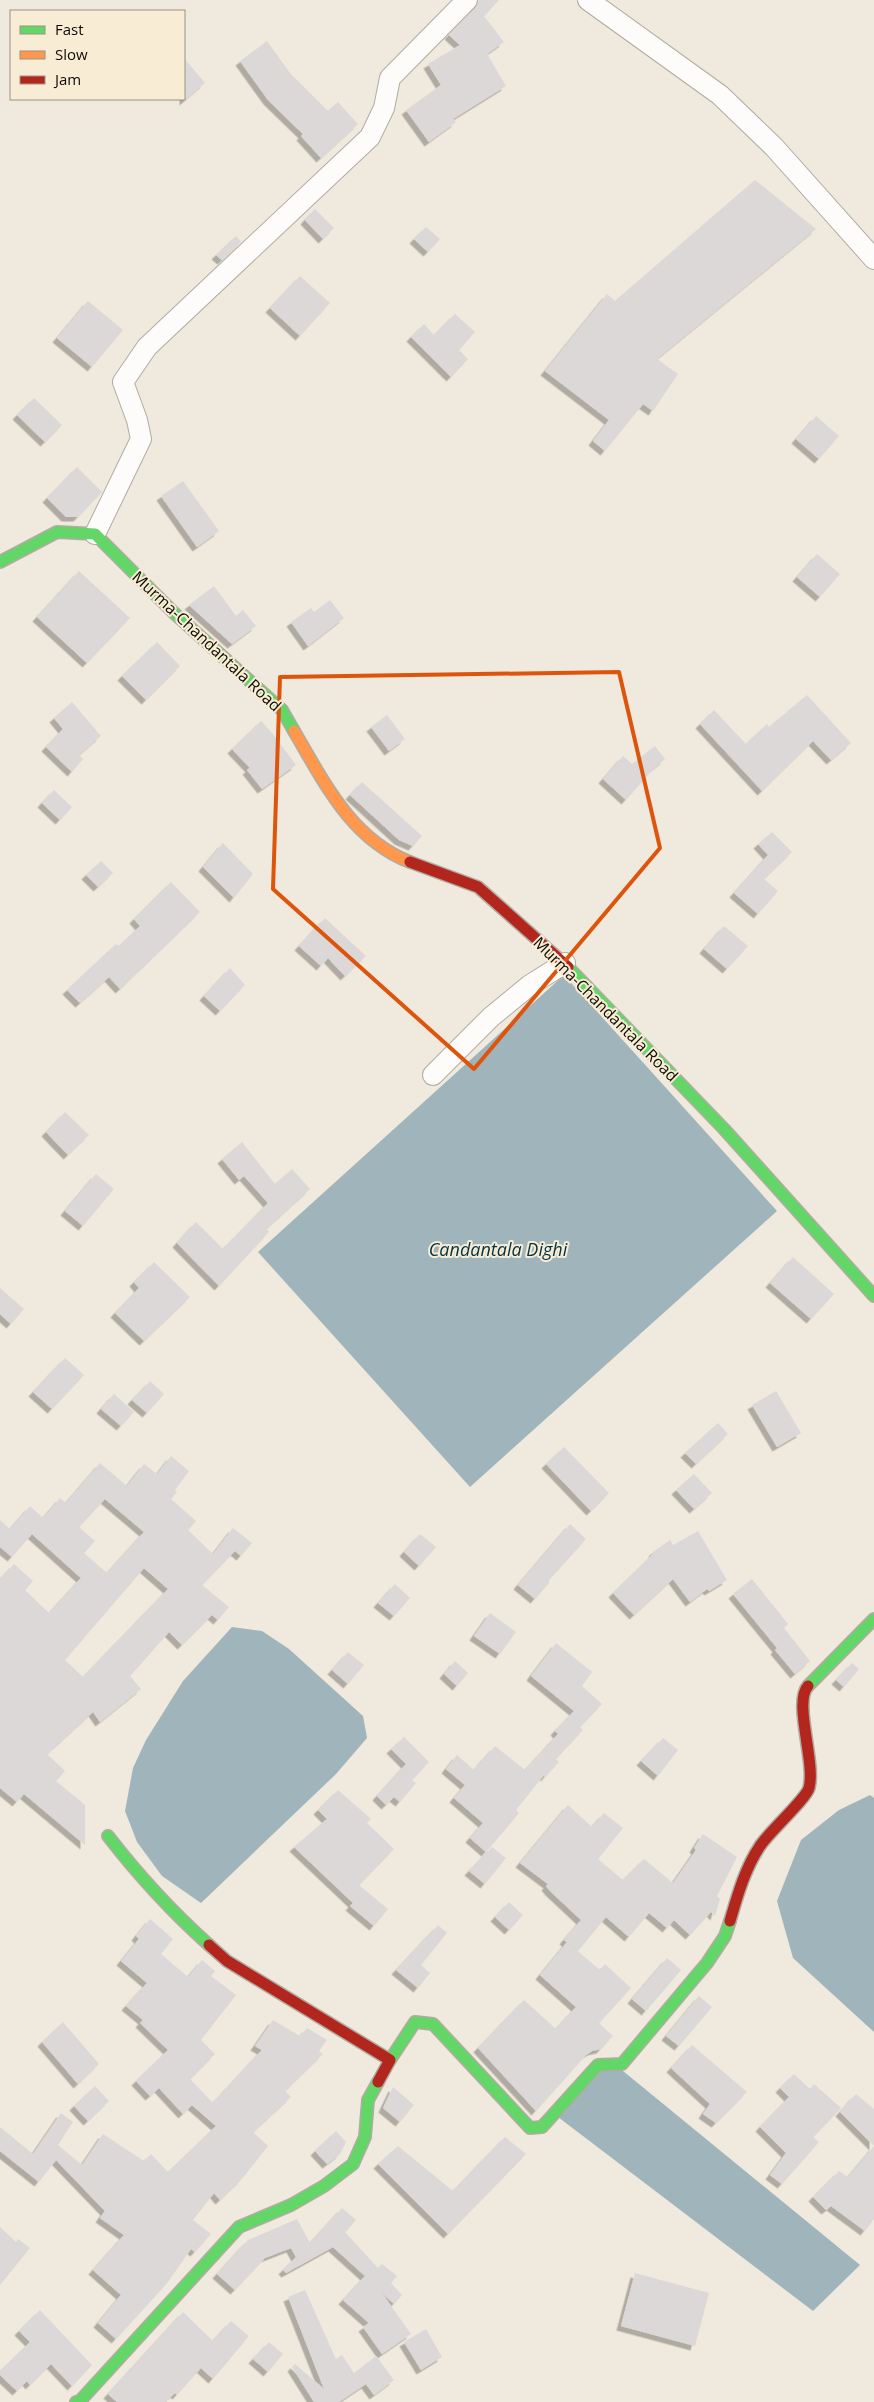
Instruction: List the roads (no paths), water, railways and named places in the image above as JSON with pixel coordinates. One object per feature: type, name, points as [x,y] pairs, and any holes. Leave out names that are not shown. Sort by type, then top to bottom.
[{"type":"street","points":[[0,562],[57,532],[95,534],[141,439],[137,420],[123,382],[147,346],[370,136],[384,108],[390,78],[467,0]]},
{"type":"street","points":[[588,0],[720,95],[774,146],[874,259]]},
{"type":"street","name":"Murma-Chandantala Road","points":[[95,534],[173,612],[282,710],[336,803],[360,830],[393,855],[478,887],[565,963],[724,1129],[874,1296]]},
{"type":"street","points":[[433,1075],[491,1016],[530,985],[565,963]]},
{"type":"street","points":[[76,2402],[80,2401],[238,2227],[291,2205],[324,2186],[353,2164],[365,2137],[368,2100],[390,2060],[415,2022],[432,2024],[474,2066],[530,2128],[542,2127],[598,2064],[622,2064],[707,1963],[724,1936],[738,1893],[758,1847],[809,1789],[810,1756],[802,1703],[805,1689],[874,1619]]},
{"type":"street","points":[[108,1836],[137,1874],[175,1915],[227,1961],[390,2060]]},
{"type":"water","name":"Candantala Dighi","points":[[564,975],[777,1211],[470,1487],[258,1252]]},
{"type":"water","points":[[232,1627],[262,1631],[289,1649],[363,1716],[367,1738],[336,1774],[201,1903],[162,1876],[137,1842],[125,1811],[133,1768],[146,1740],[183,1681]]},
{"type":"water","points":[[870,1795],[874,1798],[874,2032],[793,1958],[777,1901],[801,1840],[839,1810]]},
{"type":"water","points":[[602,2071],[623,2071],[860,2265],[813,2311],[558,2117]]}]
